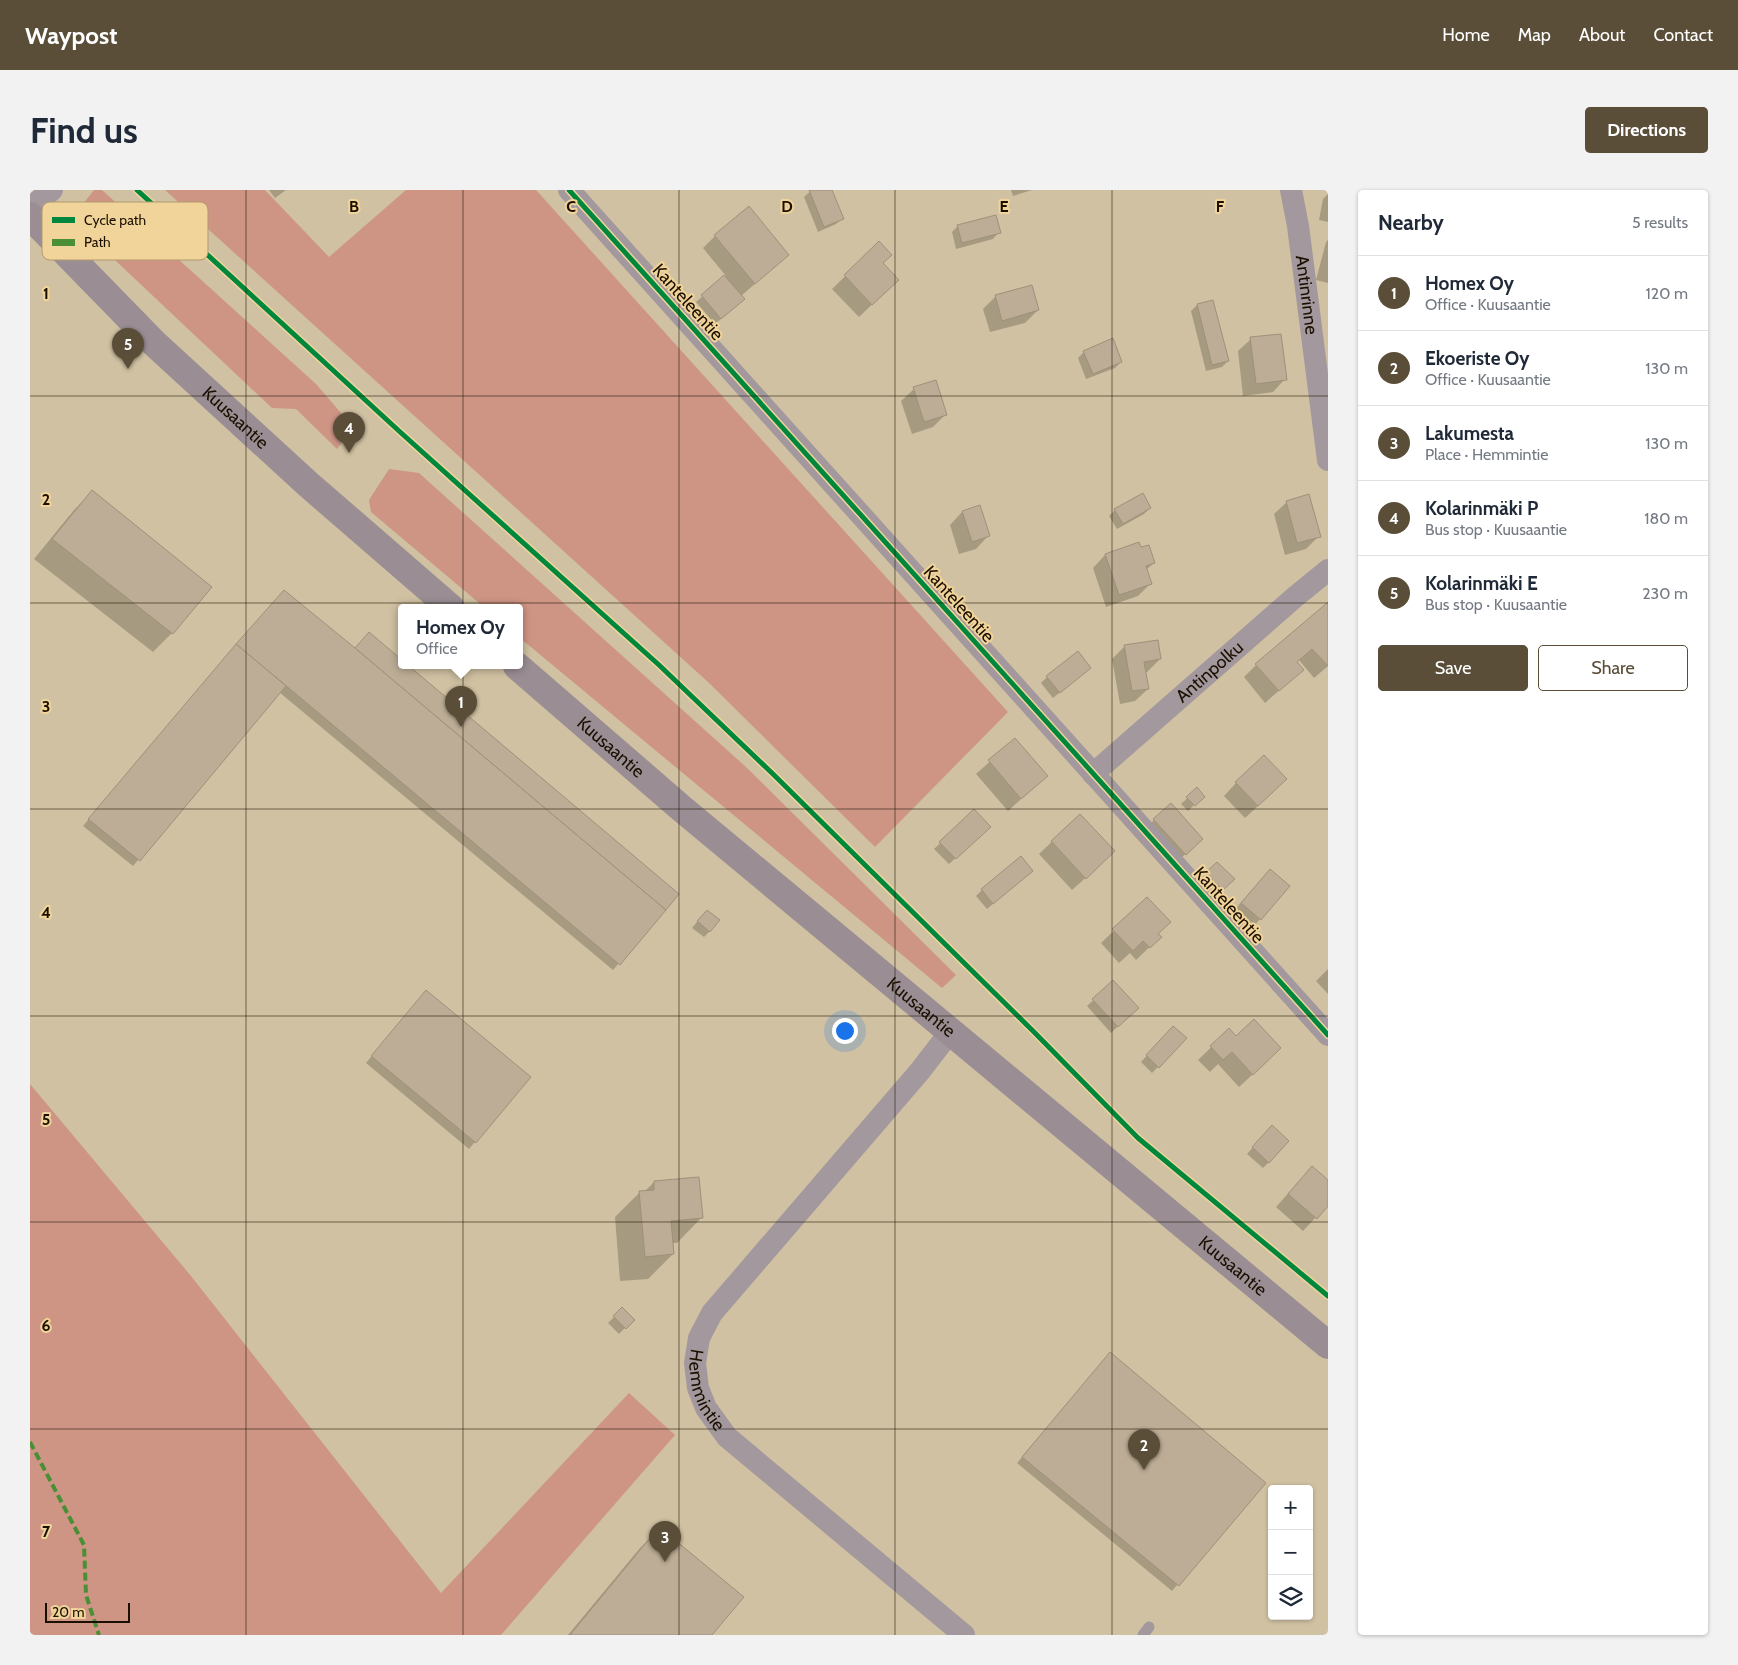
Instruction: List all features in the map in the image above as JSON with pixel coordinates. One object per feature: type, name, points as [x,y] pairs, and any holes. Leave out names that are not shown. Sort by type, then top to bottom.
[{"type":"main road","name":"Kuusaantie","points":[[30,216],[42,228]]},
{"type":"main road","name":"Kuusaantie","points":[[73,260],[154,343],[309,485],[446,604]]},
{"type":"main road","name":"Kuusaantie","points":[[520,669],[681,808],[1328,1345]]},
{"type":"street","points":[[30,208],[52,190]]},
{"type":"street","name":"Kanteleentie","points":[[569,190],[1328,1035]]},
{"type":"street","name":"Antinrinne","points":[[1291,190],[1298,226],[1328,460]]},
{"type":"street","name":"Antinpolku","points":[[1093,774],[1328,570]]},
{"type":"street","name":"Hemmintie","points":[[950,1032],[920,1071],[712,1313],[699,1338],[695,1363],[698,1388],[706,1408],[727,1437],[964,1635]]},
{"type":"shaded area","points":[[94,190],[102,190],[115,202],[85,202]]},
{"type":"shaded area","points":[[165,190],[265,190],[329,257],[406,190],[536,190],[1008,712],[875,847],[708,682],[208,229],[208,202],[178,202]]},
{"type":"shaded area","points":[[115,260],[179,260],[316,384],[353,427],[337,449],[296,409],[272,408]]},
{"type":"shaded area","points":[[389,469],[419,473],[746,767],[956,975],[942,988],[523,640],[523,604],[480,604],[371,512],[369,500]]},
{"type":"shaded area","points":[[30,1084],[191,1276],[441,1593],[629,1393],[675,1435],[501,1635],[30,1635]]},
{"type":"building","points":[[809,190],[832,190],[844,219],[824,227]]},
{"type":"building","points":[[749,206],[789,255],[755,284],[714,235]]},
{"type":"building","points":[[996,215],[1001,233],[962,243],[957,225]]},
{"type":"building","points":[[879,241],[892,255],[883,263],[899,280],[872,305],[844,275]]},
{"type":"building","points":[[724,275],[745,299],[721,319],[701,295]]},
{"type":"building","points":[[1032,285],[1039,310],[1002,321],[995,295]]},
{"type":"building","points":[[1213,300],[1229,361],[1212,365],[1197,304]]},
{"type":"building","points":[[1281,334],[1287,380],[1256,384],[1250,337]]},
{"type":"building","points":[[1113,338],[1122,362],[1093,374],[1083,351]]},
{"type":"building","points":[[936,380],[947,415],[924,422],[913,387]]},
{"type":"building","points":[[92,490],[212,587],[173,634],[52,539]]},
{"type":"building","points":[[1143,493],[1151,508],[1123,524],[1114,509]]},
{"type":"building","points":[[1309,494],[1321,537],[1297,543],[1286,501]]},
{"type":"building","points":[[980,505],[990,536],[972,542],[962,511]]},
{"type":"building","points":[[1139,542],[1141,547],[1149,545],[1155,563],[1146,566],[1152,584],[1119,595],[1105,554]]},
{"type":"building","points":[[284,590],[666,910],[620,965],[236,644]]},
{"type":"building","points":[[1328,602],[1328,666],[1312,649],[1297,662],[1304,670],[1279,691],[1255,664]]},
{"type":"building","points":[[369,632],[398,657],[398,669],[413,669],[679,894],[666,910],[355,648]]},
{"type":"building","points":[[1158,640],[1161,659],[1144,662],[1149,689],[1132,691],[1124,645]]},
{"type":"building","points":[[236,644],[286,686],[140,861],[88,819]]},
{"type":"building","points":[[1078,651],[1091,668],[1060,693],[1046,676]]},
{"type":"building","points":[[1015,738],[1048,776],[1021,799],[988,760]]},
{"type":"building","points":[[1264,755],[1287,779],[1258,806],[1235,782]]},
{"type":"building","points":[[1197,787],[1205,797],[1195,806],[1186,797]]},
{"type":"building","points":[[1171,803],[1203,839],[1186,855],[1153,819]]},
{"type":"building","points":[[974,809],[991,827],[956,859],[939,842]]},
{"type":"building","points":[[1080,814],[1115,851],[1086,879],[1051,841]]},
{"type":"building","points":[[1021,856],[1033,871],[993,904],[981,889]]},
{"type":"building","points":[[1217,862],[1235,879],[1223,890],[1205,873]]},
{"type":"building","points":[[1270,869],[1290,886],[1261,920],[1241,903]]},
{"type":"building","points":[[1147,897],[1171,922],[1158,934],[1162,937],[1150,948],[1143,941],[1133,951],[1112,929]]},
{"type":"building","points":[[707,910],[720,920],[710,932],[697,921]]},
{"type":"building","points":[[1113,980],[1139,1008],[1118,1027],[1092,999]]},
{"type":"building","points":[[426,990],[531,1077],[476,1143],[371,1056]]},
{"type":"building","points":[[1254,1019],[1281,1048],[1253,1075],[1232,1052],[1223,1060],[1210,1046],[1229,1028],[1236,1036]]},
{"type":"building","points":[[1173,1026],[1187,1038],[1159,1068],[1146,1055]]},
{"type":"building","points":[[1272,1125],[1289,1141],[1269,1163],[1252,1147]]},
{"type":"building","points":[[1312,1166],[1328,1180],[1328,1206],[1317,1219],[1288,1194]]},
{"type":"building","points":[[699,1177],[703,1218],[671,1221],[674,1254],[645,1257],[639,1191],[654,1190],[654,1181]]},
{"type":"building","points":[[622,1307],[635,1320],[626,1329],[613,1316]]},
{"type":"building","points":[[1110,1352],[1266,1483],[1179,1586],[1022,1457]]},
{"type":"building","points":[[659,1527],[744,1597],[712,1635],[570,1635]]},
{"type":"marked path","points":[[30,1442],[84,1545],[86,1595],[99,1635]]},
{"type":"cycle path","points":[[137,190],[150,202]]},
{"type":"cycle path","points":[[569,190],[1328,1035]]},
{"type":"cycle path","points":[[208,255],[399,431],[659,665],[774,775],[1034,1032],[1138,1138],[1328,1296]]},
{"type":"place","name":"Kolarinmäki E","points":[[128,369]]},
{"type":"place","name":"Kolarinmäki P","points":[[349,453]]},
{"type":"place","name":"Homex Oy","points":[[461,727]]},
{"type":"place","name":"Ekoeriste Oy","points":[[1144,1470]]},
{"type":"place","name":"Lakumesta","points":[[665,1562]]}]
